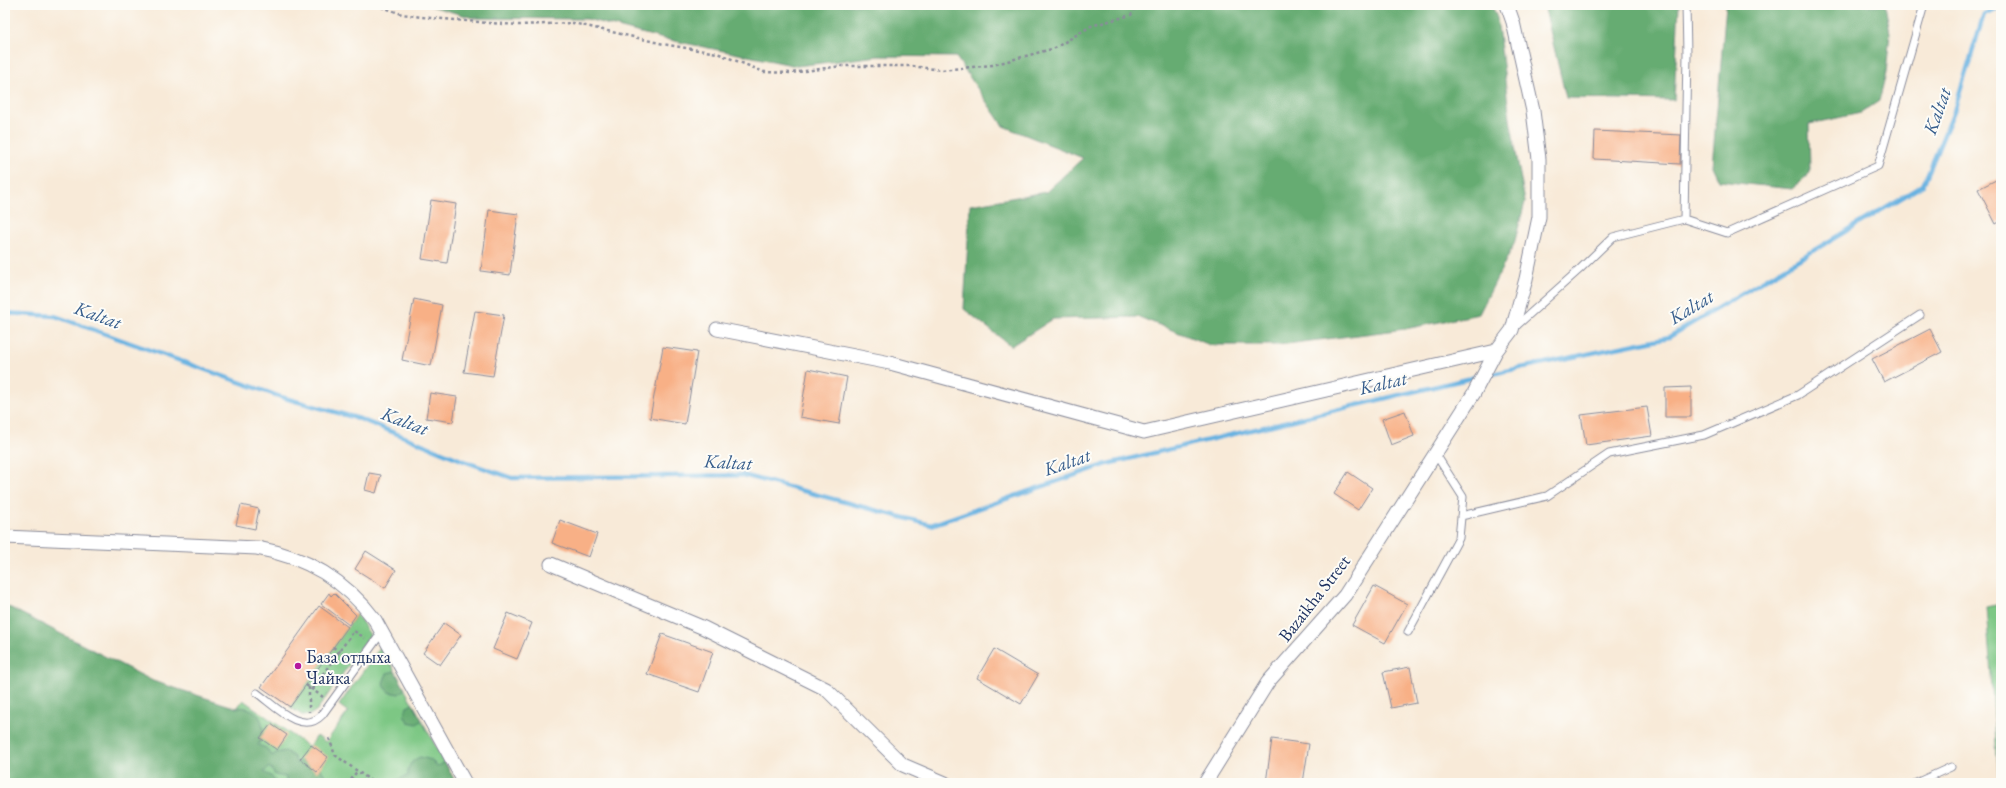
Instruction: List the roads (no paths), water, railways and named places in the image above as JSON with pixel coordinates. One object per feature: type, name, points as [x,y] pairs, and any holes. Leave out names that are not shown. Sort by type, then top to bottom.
[{"type":"street","points":[[1507,5],[1513,22],[1533,112],[1539,159],[1539,217],[1526,279],[1512,330]]},
{"type":"street","points":[[717,329],[890,363],[1144,432],[1494,355]]},
{"type":"street","name":"Bazaikha Street","points":[[1205,783],[1268,682],[1344,595],[1474,393],[1494,355],[1512,330]]},
{"type":"street","points":[[5,537],[257,548],[275,551],[310,563],[341,582],[365,607],[382,632],[465,783]]},
{"type":"street","points":[[550,564],[704,628],[826,689],[903,764],[944,783]]},
{"type":"lane","points":[[1684,219],[1687,54],[1686,5]]},
{"type":"lane","points":[[1512,330],[1613,237],[1684,219],[1727,233],[1878,166],[1924,5]]},
{"type":"lane","points":[[1461,516],[1547,496],[1608,454],[1704,435],[1798,395],[1920,315]]},
{"type":"lane","points":[[1408,632],[1459,538],[1463,497],[1435,453]]},
{"type":"lane","points":[[257,693],[294,720],[309,723],[318,719],[382,632]]},
{"type":"lane","points":[[1916,783],[1951,767]]},
{"type":"waterway","name":"Kaltat","points":[[1487,375],[1669,337],[1923,185],[1954,111],[1984,14],[2001,7]]},
{"type":"waterway","name":"Kaltat","points":[[5,313],[55,316],[281,397],[360,419],[469,463],[512,478],[743,475],[931,525],[1107,464],[1480,376]]},
{"type":"place","name":"База отдыха Чайка","points":[[298,666]]}]
